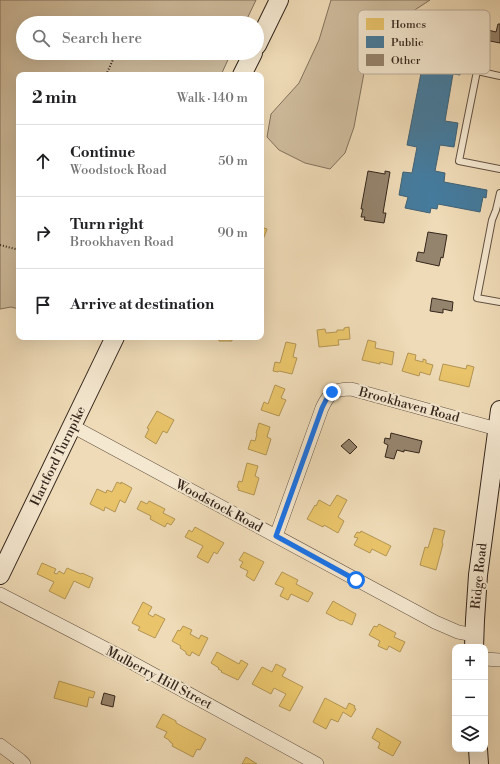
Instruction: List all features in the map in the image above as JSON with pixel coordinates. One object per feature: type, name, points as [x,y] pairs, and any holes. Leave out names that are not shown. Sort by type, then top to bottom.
[{"type":"main road","points":[[264,31],[279,0]]},
{"type":"main road","points":[[244,72],[250,60]]},
{"type":"main road","name":"Hartford Turnpike","points":[[0,575],[114,340]]},
{"type":"main road","name":"Ridge Road","points":[[474,641],[480,561],[500,410]]},
{"type":"main road","points":[[478,752],[479,764]]},
{"type":"street","name":"Brookhaven Road","points":[[276,536],[322,408],[332,392],[340,389],[351,389],[498,434]]},
{"type":"street","name":"Woodstock Road","points":[[72,426],[435,622],[474,641]]},
{"type":"street","name":"Mulberry Hill Street","points":[[0,594],[131,662],[317,764]]},
{"type":"street","points":[[488,659],[500,660]]},
{"type":"street","points":[[0,745],[24,764]]},
{"type":"lane","points":[[476,74],[459,161],[500,169]]},
{"type":"lane","points":[[490,74],[500,76]]},
{"type":"lane","points":[[500,193],[492,220],[477,298],[500,302]]},
{"type":"path","points":[[107,72],[113,60]]},
{"type":"path","points":[[0,245],[16,249]]},
{"type":"shaded area","points":[[0,0],[256,0],[248,16],[16,16],[16,60],[228,60],[222,72],[16,72],[16,308],[11,307],[0,309]]},
{"type":"shaded area","points":[[331,0],[430,0],[415,10],[358,10],[358,74],[364,74],[354,127],[345,153],[330,169],[305,163],[279,150],[267,137],[271,114],[299,83],[319,40]]},
{"type":"building: Homes","points":[[264,228],[267,229],[264,237]]},
{"type":"building: Homes","points":[[349,327],[350,339],[338,340],[339,345],[319,347],[317,330],[325,329],[326,333],[337,332],[337,330],[344,330],[344,328]]},
{"type":"building: Homes","points":[[219,340],[232,340],[232,341]]},
{"type":"building: Homes","points":[[368,340],[376,342],[375,348],[394,352],[392,365],[362,360]]},
{"type":"building: Homes","points":[[286,342],[296,344],[293,357],[297,358],[292,374],[273,371],[275,362],[280,363]]},
{"type":"building: Homes","points":[[408,353],[416,355],[415,360],[423,362],[423,359],[426,360],[426,363],[433,365],[430,375],[420,372],[419,376],[402,371]]},
{"type":"building: Homes","points":[[443,364],[466,369],[467,365],[474,367],[469,387],[439,380]]},
{"type":"building: Homes","points":[[275,385],[285,389],[281,398],[286,400],[279,416],[261,410],[264,402],[268,404]]},
{"type":"building: Homes","points":[[157,411],[174,420],[167,433],[163,431],[156,444],[145,437],[149,429],[147,428]]},
{"type":"building: Homes","points":[[259,423],[270,427],[267,437],[271,439],[266,455],[248,449],[251,440],[255,441]]},
{"type":"building: Homes","points":[[247,463],[258,466],[255,476],[259,478],[254,495],[238,490],[239,488],[237,487],[239,481],[242,482]]},
{"type":"building: Homes","points":[[117,482],[121,484],[121,482],[132,488],[125,503],[120,500],[115,512],[105,507],[104,511],[90,504],[97,489],[106,493],[107,490],[112,492]]},
{"type":"building: Homes","points":[[337,495],[347,500],[338,517],[344,521],[338,533],[324,525],[323,527],[307,519],[319,500],[330,506]]},
{"type":"building: Homes","points":[[141,501],[147,504],[149,501],[165,509],[163,513],[175,519],[171,525],[167,523],[165,527],[150,519],[151,516],[137,509]]},
{"type":"building: Homes","points":[[195,527],[224,543],[217,554],[214,552],[208,563],[197,557],[203,546],[185,537],[189,530],[192,532]]},
{"type":"building: Homes","points":[[434,528],[445,531],[436,570],[420,565],[425,547],[428,548]]},
{"type":"building: Homes","points":[[361,531],[391,546],[386,556],[372,549],[370,553],[354,545],[358,538],[354,537],[357,532],[360,533]]},
{"type":"building: Homes","points":[[244,552],[264,562],[254,581],[246,576],[248,571],[240,567],[243,562],[239,560]]},
{"type":"building: Homes","points":[[42,563],[56,569],[54,573],[57,574],[59,571],[64,574],[67,568],[93,578],[89,588],[74,581],[65,599],[49,591],[54,582],[37,574]]},
{"type":"building: Homes","points":[[282,572],[298,580],[296,584],[313,593],[308,602],[291,594],[288,600],[280,596],[284,588],[275,584]]},
{"type":"building: Homes","points":[[333,601],[356,614],[352,625],[326,613]]},
{"type":"building: Homes","points":[[143,602],[152,607],[148,614],[153,617],[155,614],[165,619],[155,638],[138,630],[140,627],[132,623]]},
{"type":"building: Homes","points":[[379,624],[396,633],[394,637],[405,642],[400,652],[389,646],[387,650],[378,646],[380,641],[369,635],[374,626],[377,627]]},
{"type":"building: Homes","points":[[183,626],[192,630],[190,634],[199,639],[201,635],[208,638],[199,656],[192,652],[190,656],[186,654],[186,652],[180,648],[181,646],[172,641],[178,630],[180,631]]},
{"type":"building: Homes","points":[[217,652],[239,664],[241,660],[248,664],[238,680],[221,672],[222,671],[218,669],[219,668],[211,663]]},
{"type":"building: Homes","points":[[276,664],[286,669],[282,676],[303,687],[290,711],[279,706],[286,694],[274,688],[271,694],[252,684],[262,667],[272,672]]},
{"type":"building: Homes","points":[[59,681],[95,692],[93,698],[89,697],[87,707],[54,698]]},
{"type":"building: Homes","points":[[325,698],[346,709],[349,703],[355,706],[354,708],[356,709],[351,717],[343,712],[338,722],[331,719],[326,729],[313,722]]},
{"type":"building: Homes","points":[[163,714],[176,721],[176,723],[206,739],[200,750],[197,749],[193,757],[172,746],[173,744],[164,737],[167,732],[156,727]]},
{"type":"building: Homes","points":[[377,728],[401,742],[393,756],[378,748],[380,743],[372,738]]},
{"type":"building: Homes","points":[[246,757],[257,764],[242,764]]},
{"type":"building: Public","points":[[421,74],[453,74],[445,121],[458,123],[454,147],[440,145],[435,171],[445,173],[444,182],[487,190],[486,198],[483,197],[480,212],[438,204],[437,209],[431,208],[430,213],[405,208],[408,197],[399,195],[403,172],[412,173],[417,147],[407,145]]},
{"type":"building: Other","points":[[498,24],[500,24],[500,43],[490,41],[490,30],[496,32]]},
{"type":"building: Other","points":[[368,171],[385,174],[385,171],[390,172],[383,213],[386,213],[384,223],[364,220],[365,217],[361,217],[363,209],[361,209]]},
{"type":"building: Other","points":[[428,232],[447,235],[443,258],[441,257],[439,266],[416,261],[418,252],[424,253]]},
{"type":"building: Other","points":[[432,298],[453,302],[452,311],[443,309],[443,313],[430,311]]},
{"type":"building: Other","points":[[391,433],[422,441],[419,453],[397,450],[394,459],[385,457],[388,445],[384,443],[385,438],[390,439]]},
{"type":"building: Other","points":[[349,439],[357,447],[350,454],[341,446]]},
{"type":"building: Other","points":[[104,693],[115,696],[113,707],[101,704]]},
{"type":"route","points":[[332,392],[322,408],[276,536],[356,580]]}]
